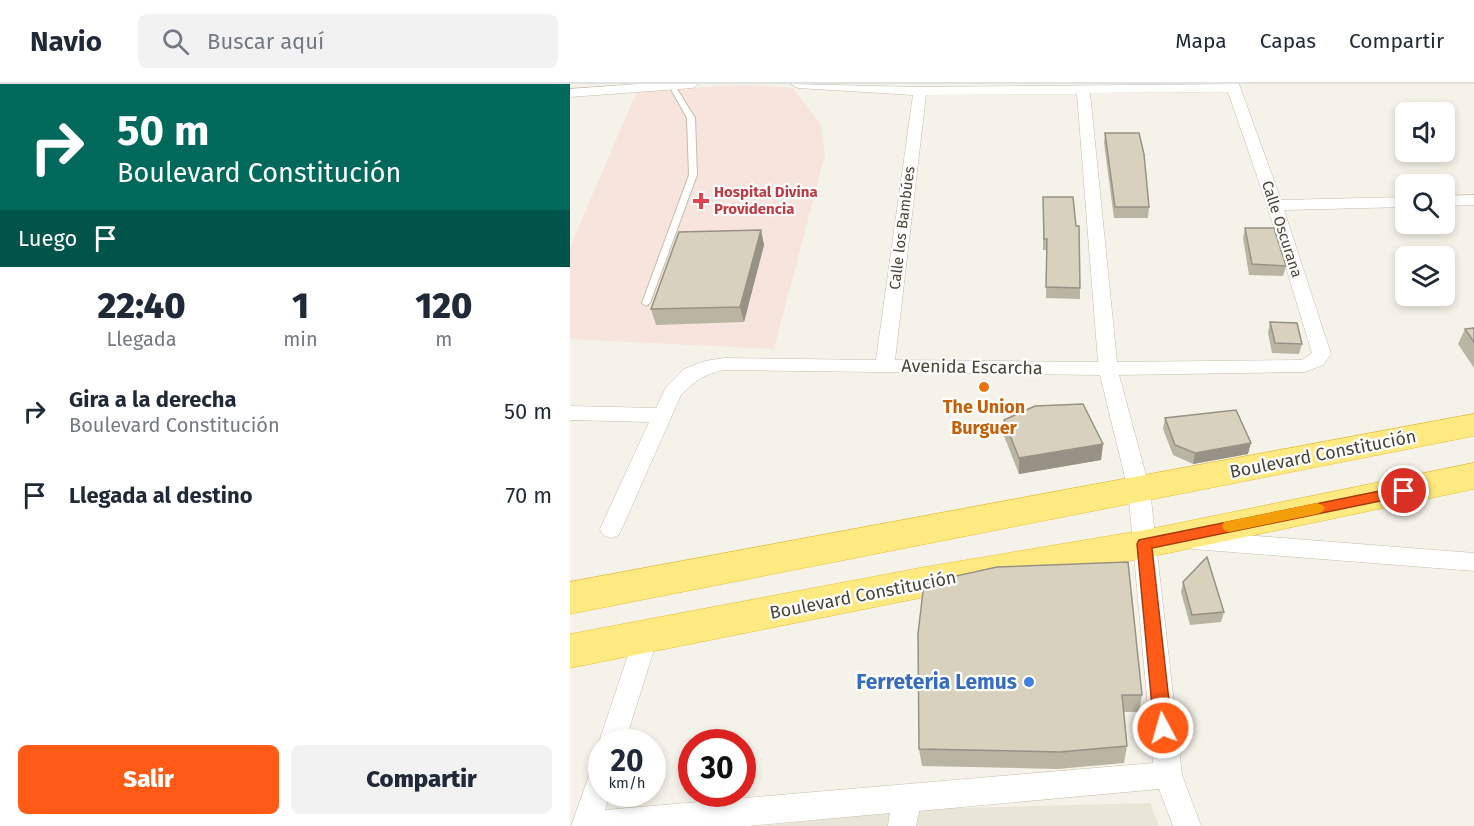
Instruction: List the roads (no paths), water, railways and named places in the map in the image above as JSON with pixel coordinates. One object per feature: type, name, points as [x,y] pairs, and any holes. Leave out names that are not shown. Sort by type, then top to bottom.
[{"type":"highway","name":"Boulevard Constitución","points":[[570,598],[1474,424]]},
{"type":"highway","name":"Boulevard Constitución","points":[[570,651],[925,582],[1158,541],[1474,476]]},
{"type":"street","points":[[570,93],[692,84]]},
{"type":"street","points":[[798,84],[920,91],[1233,86]]},
{"type":"street","name":"Calle Oscurana","points":[[1233,86],[1275,205],[1322,354],[1316,361],[1305,366]]},
{"type":"street","points":[[1083,90],[1108,369],[1139,490],[1158,541],[1168,775],[1187,826]]},
{"type":"street","name":"Calle los Bambúes","points":[[885,366],[920,91]]},
{"type":"street","points":[[1455,201],[1474,200]]},
{"type":"street","points":[[1275,205],[1395,202]]},
{"type":"street","name":"Avenida Escarcha","points":[[610,529],[673,392],[692,374],[705,367],[724,364],[1108,369],[1305,366]]},
{"type":"street","points":[[570,413],[662,415]]},
{"type":"street","points":[[1158,541],[1474,562]]},
{"type":"street","points":[[616,729],[646,637]]},
{"type":"street","points":[[592,807],[586,826],[1168,775]]},
{"type":"street","points":[[902,826],[908,798]]},
{"type":"lane","points":[[646,303],[693,175],[691,118],[672,85]]},
{"type":"place","name":"Hospital Divina Providencia","points":[[701,201]]},
{"type":"place","name":"The Union Burguer","points":[[984,387]]},
{"type":"place","name":"Ferreteria Lemus","points":[[1029,682]]}]
